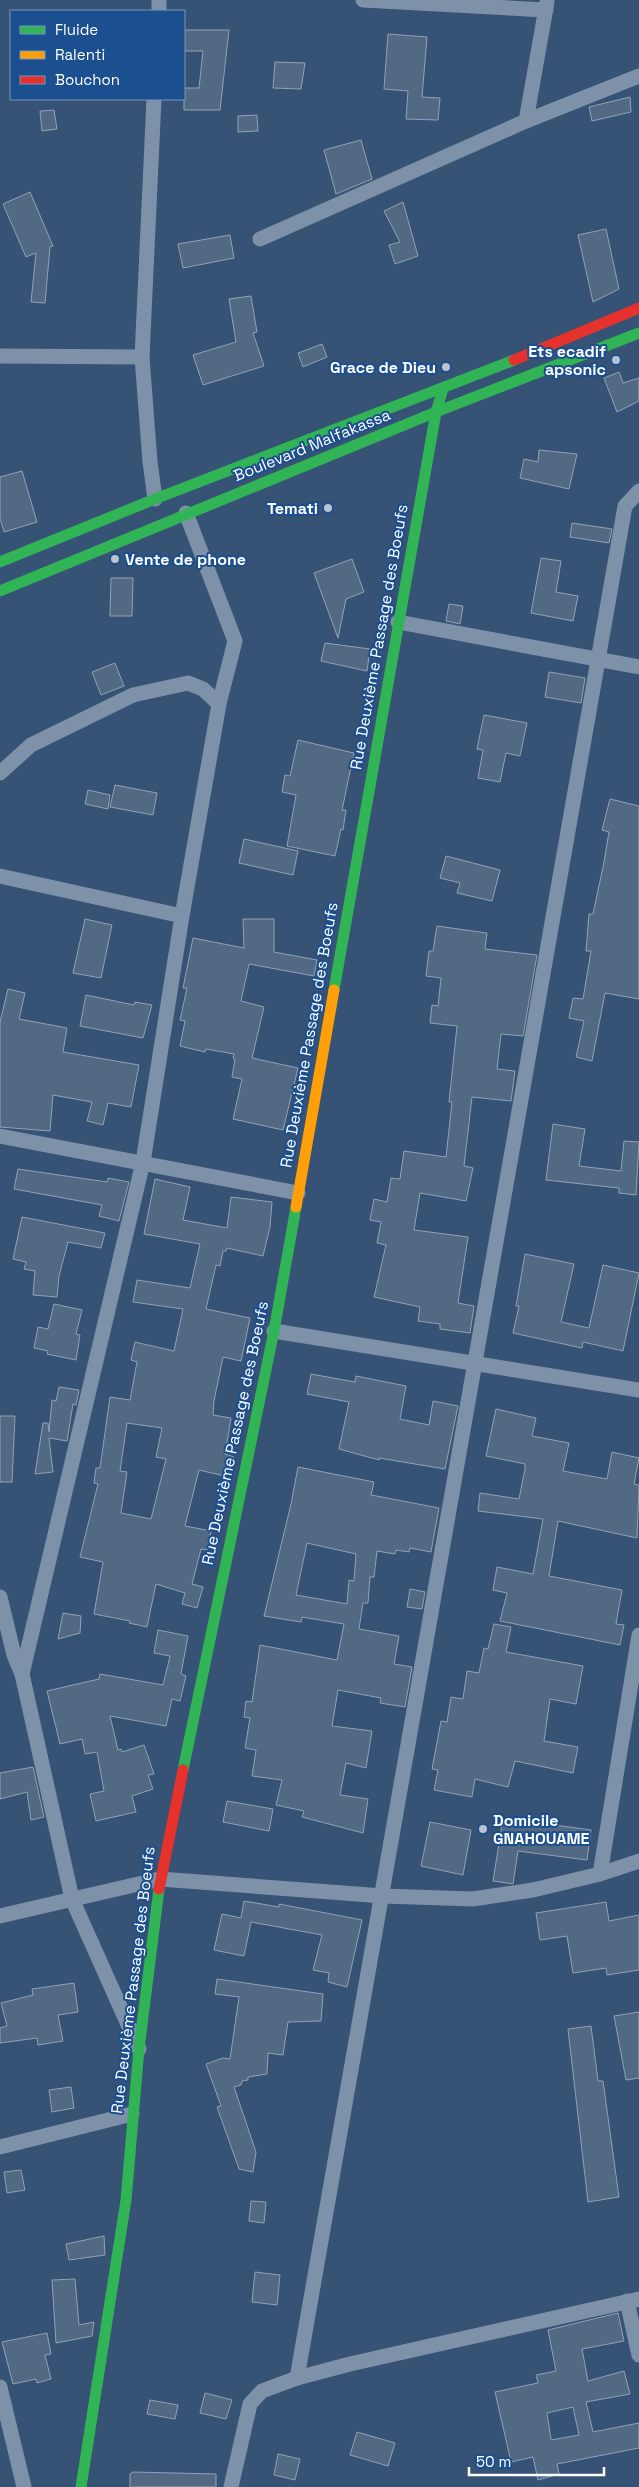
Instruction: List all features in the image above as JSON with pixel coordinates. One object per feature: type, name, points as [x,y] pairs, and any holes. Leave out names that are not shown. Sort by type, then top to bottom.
[{"type":"street","points":[[363,0],[547,5],[526,121]]},
{"type":"street","points":[[260,239],[526,121],[639,76]]},
{"type":"street","points":[[154,100],[142,357],[150,462],[155,499]]},
{"type":"street","name":"Boulevard Malfakassa","points":[[0,562],[155,499],[443,389],[639,308]]},
{"type":"street","name":"Boulevard Malfakassa","points":[[0,591],[186,513],[436,412],[639,333]]},
{"type":"street","points":[[0,356],[142,357]]},
{"type":"street","name":"Rue Deuxième Passage des Boeufs","points":[[81,2487],[126,2200],[132,2114],[160,1879],[274,1331],[398,622],[436,412],[443,389]]},
{"type":"street","points":[[297,2378],[600,659],[625,506],[639,491]]},
{"type":"street","points":[[22,1674],[143,1162],[182,916],[219,704],[235,641],[186,513]]},
{"type":"street","points":[[398,622],[639,667]]},
{"type":"street","points":[[0,773],[31,745],[133,695],[188,683],[203,689],[219,704]]},
{"type":"street","points":[[0,876],[182,916]]},
{"type":"street","points":[[0,1136],[298,1193]]},
{"type":"street","points":[[274,1331],[639,1390]]},
{"type":"street","points":[[0,1597],[14,1655],[22,1674],[72,1899],[139,2049]]},
{"type":"street","points":[[600,1874],[639,1635]]},
{"type":"street","points":[[0,1916],[160,1879],[383,1896],[473,1899],[532,1890],[600,1874],[639,1861]]},
{"type":"street","points":[[0,2147],[132,2114]]},
{"type":"street","points":[[231,2487],[250,2404],[262,2391],[297,2378],[633,2300],[639,2355]]},
{"type":"street","points":[[0,2387],[24,2487]]},
{"type":"building","points":[[185,30],[229,30],[220,110],[184,110],[185,88],[199,88],[203,51],[185,51]]},
{"type":"building","points":[[388,34],[427,37],[422,97],[440,98],[438,120],[406,119],[408,91],[384,89]]},
{"type":"building","points":[[275,62],[305,63],[301,89],[273,88]]},
{"type":"building","points":[[630,97],[631,112],[592,121],[589,107]]},
{"type":"building","points":[[54,110],[57,129],[42,131],[40,111]]},
{"type":"building","points":[[257,115],[258,131],[238,132],[238,116]]},
{"type":"building","points":[[361,140],[372,179],[336,194],[324,150]]},
{"type":"building","points":[[30,192],[53,246],[50,247],[45,303],[31,302],[36,253],[26,257],[3,204]]},
{"type":"building","points":[[403,202],[418,256],[395,264],[389,245],[400,242],[384,211]]},
{"type":"building","points":[[606,229],[619,289],[593,302],[578,235]]},
{"type":"building","points":[[230,235],[234,258],[183,268],[178,244]]},
{"type":"building","points":[[251,296],[257,332],[253,333],[264,366],[203,385],[193,355],[236,342],[229,299]]},
{"type":"building","points":[[322,344],[327,357],[303,367],[298,353]]},
{"type":"building","points":[[619,372],[623,383],[639,378],[639,401],[617,412],[604,378]]},
{"type":"building","points":[[539,450],[577,454],[569,489],[520,478],[524,459],[538,462]]},
{"type":"building","points":[[22,471],[37,522],[4,532],[0,518],[0,477]]},
{"type":"building","points":[[572,523],[612,529],[609,543],[570,537]]},
{"type":"building","points":[[541,558],[561,561],[556,592],[578,596],[573,621],[531,613]]},
{"type":"building","points":[[352,559],[364,592],[346,599],[338,638],[314,573]]},
{"type":"building","points":[[111,578],[133,578],[132,616],[110,616]]},
{"type":"building","points":[[449,604],[463,606],[460,624],[446,621]]},
{"type":"building","points":[[325,643],[370,649],[367,671],[321,661]]},
{"type":"building","points":[[115,663],[124,686],[101,695],[92,672]]},
{"type":"building","points":[[549,672],[585,678],[581,703],[545,697]]},
{"type":"building","points":[[484,715],[527,723],[520,756],[506,753],[500,782],[478,778],[483,750],[477,749]]},
{"type":"building","points":[[298,740],[354,753],[342,810],[346,810],[343,830],[341,829],[335,856],[287,846],[296,795],[282,792],[285,775],[290,776]]},
{"type":"building","points":[[115,785],[157,793],[153,815],[110,807]]},
{"type":"building","points":[[88,790],[110,795],[108,809],[85,804]]},
{"type":"building","points":[[610,799],[639,806],[639,999],[605,993],[592,1061],[576,1057],[584,1021],[569,1018],[573,998],[583,999],[591,951],[586,951],[589,914],[593,914],[604,862],[609,832],[602,830]]},
{"type":"building","points":[[244,839],[298,851],[293,875],[239,863]]},
{"type":"building","points":[[446,856],[500,870],[492,901],[457,893],[460,883],[440,878]]},
{"type":"building","points":[[85,919],[112,925],[101,978],[73,973]]},
{"type":"building","points":[[243,919],[274,919],[274,952],[317,960],[314,976],[249,964],[241,1001],[264,1007],[252,1058],[298,1068],[283,1130],[233,1119],[242,1079],[232,1077],[234,1054],[206,1049],[205,1052],[180,1046],[185,1021],[180,1020],[187,988],[183,988],[193,938],[244,948]]},
{"type":"building","points":[[437,926],[487,933],[485,949],[537,955],[523,1036],[501,1034],[497,1069],[515,1071],[511,1101],[472,1097],[464,1166],[473,1168],[466,1201],[420,1193],[414,1230],[468,1237],[458,1303],[474,1306],[470,1333],[440,1329],[440,1324],[418,1321],[420,1307],[374,1297],[386,1245],[377,1243],[381,1222],[370,1220],[374,1199],[387,1202],[391,1178],[400,1179],[404,1151],[446,1157],[452,1102],[449,1102],[457,1026],[430,1023],[432,1005],[438,1006],[441,978],[426,976],[429,951],[433,951]]},
{"type":"building","points":[[8,989],[25,993],[19,1019],[67,1028],[63,1052],[139,1065],[131,1107],[108,1103],[103,1125],[87,1121],[92,1102],[53,1095],[50,1131],[0,1127],[0,1022]]},
{"type":"building","points":[[86,995],[134,1005],[135,1002],[152,1005],[143,1038],[80,1026]]},
{"type":"building","points":[[553,1124],[585,1129],[579,1166],[621,1171],[624,1141],[639,1142],[636,1195],[619,1193],[619,1188],[546,1180]]},
{"type":"building","points":[[18,1169],[107,1182],[108,1178],[129,1182],[119,1221],[99,1216],[102,1205],[14,1189]]},
{"type":"building","points":[[155,1179],[190,1187],[183,1220],[227,1228],[231,1197],[272,1202],[270,1227],[263,1256],[227,1248],[226,1251],[223,1251],[220,1266],[216,1265],[206,1309],[250,1318],[241,1361],[223,1357],[214,1401],[213,1415],[231,1418],[225,1454],[234,1457],[229,1477],[199,1470],[185,1526],[211,1531],[207,1550],[201,1549],[192,1584],[203,1587],[197,1608],[182,1604],[185,1593],[156,1584],[147,1627],[129,1623],[130,1621],[94,1614],[103,1562],[80,1557],[98,1484],[94,1483],[96,1468],[100,1468],[110,1397],[130,1400],[137,1362],[131,1360],[135,1342],[174,1351],[183,1309],[133,1302],[137,1280],[190,1288],[200,1244],[144,1234]],"holes":[[[127,1423],[162,1428],[156,1457],[166,1459],[151,1519],[121,1513],[127,1472],[120,1471]]]},
{"type":"building","points":[[22,1217],[105,1233],[101,1248],[68,1242],[59,1276],[57,1297],[33,1295],[35,1271],[24,1269],[26,1262],[13,1259]]},
{"type":"building","points":[[525,1254],[574,1264],[561,1322],[589,1328],[603,1265],[639,1273],[623,1351],[583,1342],[582,1348],[513,1333],[519,1306],[516,1306]]},
{"type":"building","points":[[54,1304],[82,1310],[76,1334],[80,1335],[76,1360],[47,1354],[48,1351],[34,1348],[38,1327],[48,1329]]},
{"type":"building","points":[[311,1374],[355,1382],[356,1376],[406,1386],[400,1419],[429,1425],[433,1401],[458,1406],[445,1469],[379,1458],[379,1460],[339,1449],[349,1402],[307,1394]]},
{"type":"building","points":[[59,1387],[79,1390],[76,1405],[73,1404],[67,1441],[49,1438],[53,1472],[35,1474],[43,1423],[48,1423],[49,1432],[52,1400],[56,1401]]},
{"type":"building","points":[[496,1409],[536,1418],[532,1436],[569,1443],[563,1471],[607,1479],[612,1452],[639,1458],[634,1484],[639,1485],[637,1538],[558,1521],[549,1576],[622,1590],[616,1624],[624,1625],[620,1645],[500,1621],[507,1593],[493,1590],[497,1567],[533,1574],[543,1519],[478,1511],[480,1493],[519,1499],[525,1469],[525,1464],[486,1456]]},
{"type":"building","points":[[0,1416],[15,1416],[12,1482],[0,1482]]},
{"type":"building","points":[[298,1467],[374,1482],[371,1495],[439,1508],[431,1552],[410,1548],[409,1552],[396,1550],[395,1554],[377,1551],[374,1577],[370,1577],[368,1603],[363,1603],[359,1629],[399,1636],[394,1664],[412,1667],[405,1707],[380,1703],[381,1698],[338,1690],[332,1726],[372,1731],[366,1768],[346,1763],[340,1795],[368,1799],[363,1833],[302,1817],[304,1811],[276,1805],[282,1780],[252,1776],[256,1750],[245,1748],[250,1718],[244,1717],[246,1701],[252,1702],[260,1645],[337,1660],[344,1624],[302,1617],[301,1622],[264,1616]],"holes":[[[307,1543],[356,1554],[354,1581],[349,1580],[347,1604],[296,1595]]]},
{"type":"building","points":[[410,1589],[425,1592],[422,1609],[407,1607]]},
{"type":"building","points":[[63,1613],[81,1616],[80,1633],[58,1639]]},
{"type":"building","points":[[494,1624],[511,1627],[506,1652],[583,1666],[576,1704],[550,1699],[544,1741],[578,1747],[573,1773],[515,1761],[508,1787],[475,1779],[472,1797],[434,1790],[438,1770],[432,1769],[441,1721],[447,1722],[451,1697],[463,1699],[467,1671],[479,1673],[484,1648],[488,1649]]},
{"type":"building","points":[[158,1630],[188,1636],[181,1674],[186,1676],[180,1701],[172,1699],[166,1726],[110,1716],[118,1750],[121,1749],[122,1752],[144,1745],[154,1774],[148,1775],[153,1789],[132,1796],[136,1812],[96,1821],[90,1794],[104,1791],[97,1752],[85,1754],[82,1739],[60,1744],[47,1691],[99,1679],[100,1674],[163,1685],[170,1656],[154,1653]]},
{"type":"building","points":[[33,1767],[44,1817],[31,1820],[27,1792],[0,1799],[0,1773]]},
{"type":"building","points":[[227,1801],[273,1809],[269,1831],[223,1822]]},
{"type":"building","points":[[503,1818],[591,1830],[587,1860],[518,1851],[513,1884],[493,1881]]},
{"type":"building","points":[[430,1822],[471,1830],[463,1875],[421,1866]]},
{"type":"building","points":[[244,1901],[279,1907],[279,1904],[362,1920],[347,1987],[328,1982],[329,1973],[313,1970],[322,1935],[251,1922],[244,1956],[214,1950],[222,1914],[241,1918]]},
{"type":"building","points":[[606,1902],[609,1921],[639,1915],[639,1970],[607,1975],[606,1968],[573,1973],[567,1936],[540,1940],[536,1913]]},
{"type":"building","points":[[217,1979],[323,1994],[321,2021],[288,2022],[283,2055],[268,2053],[267,2074],[248,2077],[248,2080],[242,2081],[241,2085],[234,2087],[256,2152],[253,2172],[239,2169],[217,2107],[221,2106],[206,2064],[223,2058],[230,2059],[239,1997],[215,1994]]},
{"type":"building","points":[[74,1983],[78,2012],[58,2015],[63,2041],[38,2045],[37,2038],[0,2043],[0,2028],[7,2026],[1,2003],[33,1995],[32,1989]]},
{"type":"building","points":[[639,2012],[639,2078],[626,2080],[614,2016]]},
{"type":"building","points":[[591,2026],[598,2081],[603,2081],[619,2197],[588,2202],[568,2029]]},
{"type":"building","points":[[71,2087],[74,2108],[52,2112],[49,2090]]},
{"type":"building","points":[[21,2170],[25,2190],[7,2193],[4,2172]]},
{"type":"building","points":[[251,2201],[266,2202],[264,2223],[249,2221]]},
{"type":"building","points":[[104,2236],[105,2255],[69,2260],[66,2244]]},
{"type":"building","points":[[255,2272],[280,2275],[277,2305],[252,2302]]},
{"type":"building","points":[[75,2279],[79,2325],[94,2322],[92,2336],[56,2343],[52,2280]]},
{"type":"building","points":[[618,2313],[624,2341],[582,2349],[588,2381],[624,2371],[630,2394],[586,2402],[593,2432],[639,2423],[639,2448],[557,2464],[559,2474],[538,2480],[533,2457],[511,2462],[495,2392],[538,2383],[536,2375],[556,2371],[548,2330]],"holes":[[[573,2407],[579,2435],[551,2440],[547,2413]]]},
{"type":"building","points":[[47,2333],[51,2354],[45,2355],[51,2379],[37,2383],[36,2379],[13,2384],[2,2342]]},
{"type":"building","points":[[205,2393],[232,2400],[226,2419],[200,2413]]},
{"type":"building","points":[[150,2400],[178,2405],[175,2419],[147,2414]]},
{"type":"building","points":[[357,2432],[395,2443],[388,2466],[350,2455]]},
{"type":"building","points":[[278,2454],[300,2459],[295,2480],[274,2475]]},
{"type":"building","points":[[133,2472],[216,2474],[216,2487],[130,2487],[130,2474]]},
{"type":"traffic: fast","points":[[0,591],[436,412],[639,333]]},
{"type":"traffic: fast","points":[[0,562],[155,499],[514,360]]},
{"type":"traffic: fast","points":[[334,990],[436,412],[443,389]]},
{"type":"traffic: fast","points":[[183,1770],[274,1331],[296,1207]]},
{"type":"traffic: fast","points":[[81,2487],[126,2200],[139,2049],[159,1889]]},
{"type":"traffic: slow","points":[[296,1207],[334,990]]},
{"type":"traffic: jam","points":[[514,360],[639,308]]},
{"type":"traffic: jam","points":[[159,1889],[183,1770]]},
{"type":"place","name":"Ets ecadif apsonic","points":[[616,360]]},
{"type":"place","name":"Grace de Dieu","points":[[446,367]]},
{"type":"place","name":"Temati","points":[[328,508]]},
{"type":"place","name":"Vente de phone","points":[[115,559]]},
{"type":"place","name":"Domicile GNAHOUAME","points":[[483,1829]]}]
